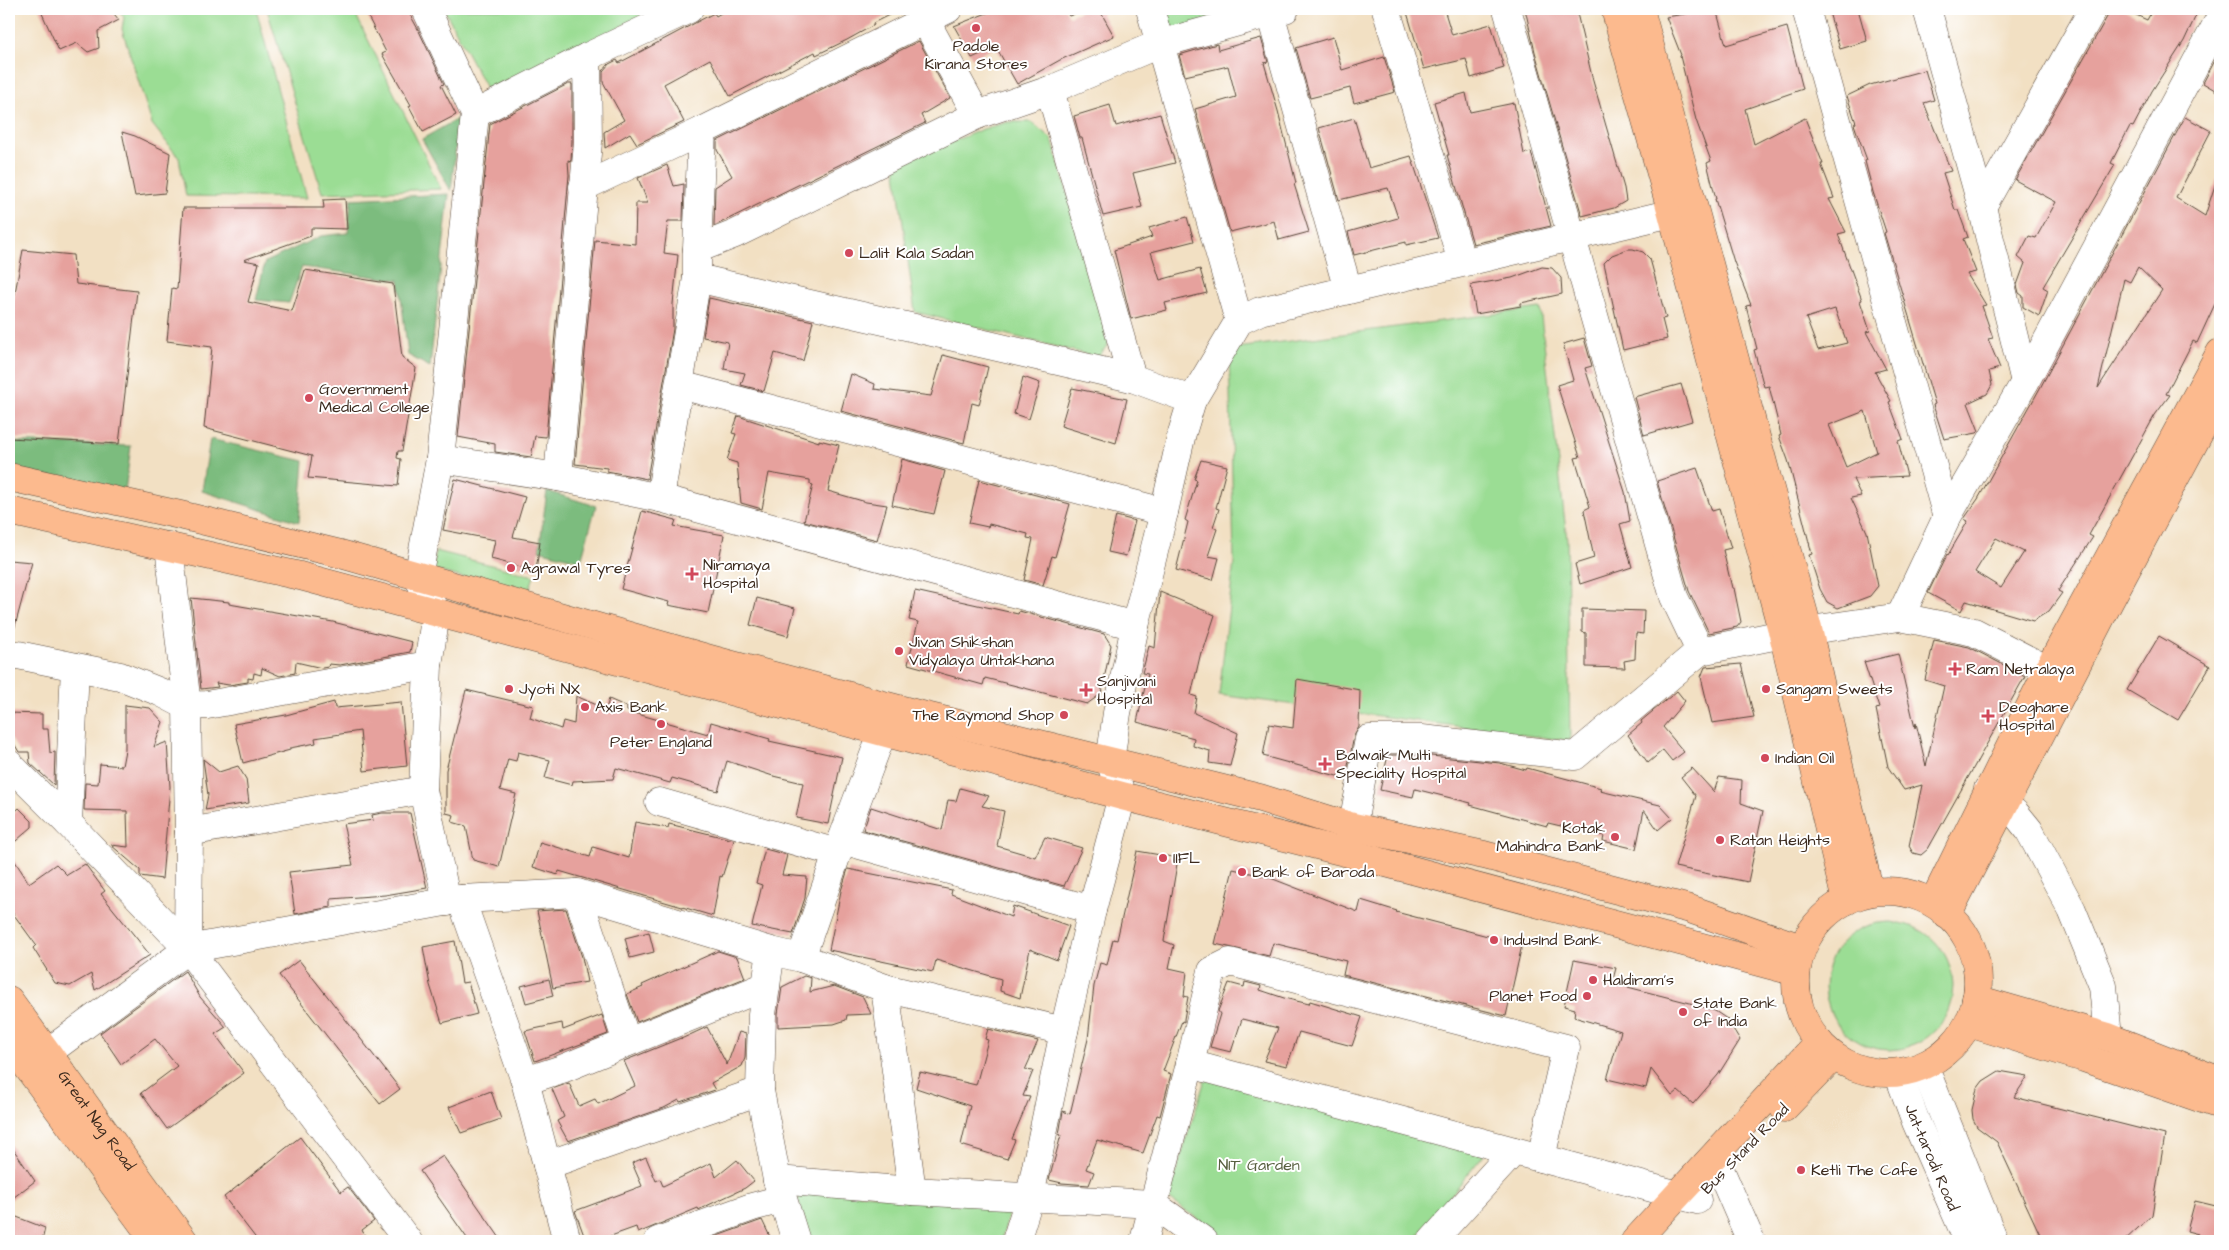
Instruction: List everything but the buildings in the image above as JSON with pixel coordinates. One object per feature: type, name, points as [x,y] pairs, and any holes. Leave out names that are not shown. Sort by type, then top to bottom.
[{"type":"main road","points":[[1615,9],[1682,212],[1795,632],[1858,896]]},
{"type":"main road","points":[[1640,9],[1682,212]]},
{"type":"main road","points":[[2057,677],[2220,353]]},
{"type":"main road","points":[[1940,909],[1996,797],[2032,706],[2057,677],[2220,394]]},
{"type":"main road","points":[[9,477],[180,515],[337,553],[418,578],[710,659],[923,715],[1260,798],[1351,840]]},
{"type":"main road","points":[[9,510],[300,576],[1122,796],[1351,840],[1798,960]]},
{"type":"main road","points":[[1902,891],[1940,909],[1958,924],[1973,949],[1979,982],[1974,1012],[1955,1045],[1911,1070],[1887,1075],[1869,1073],[1826,1050],[1810,1032],[1797,1001],[1798,960],[1818,921],[1839,904],[1858,896],[1902,891]]},
{"type":"main road","name":"Great Nag Road","points":[[9,1000],[184,1241]]},
{"type":"main road","points":[[1974,1012],[2108,1037],[2220,1081]]},
{"type":"main road","points":[[1974,1012],[2084,1058],[2220,1105]]},
{"type":"main road","name":"Great Nag Road","points":[[9,1042],[155,1241]]},
{"type":"main road","points":[[1634,1241],[1688,1197],[1826,1050]]},
{"type":"main road","name":"Bus Stand Road","points":[[1658,1241],[1688,1197],[1722,1174],[1826,1050]]},
{"type":"street","points":[[426,9],[475,114],[440,459],[418,578],[436,613],[428,665],[423,790],[454,901],[525,1081],[567,1241]]},
{"type":"street","points":[[475,114],[587,57],[689,9]]},
{"type":"street","points":[[1150,9],[1239,321]]},
{"type":"street","points":[[1386,9],[1462,262]]},
{"type":"street","points":[[1507,9],[1674,597],[1700,651]]},
{"type":"street","points":[[1806,9],[1947,517]]},
{"type":"street","points":[[1927,9],[1982,207],[2025,382]]},
{"type":"street","points":[[1982,207],[2093,9]]},
{"type":"street","points":[[697,249],[735,234],[977,115],[1050,90],[1159,44],[1277,11],[1348,290]]},
{"type":"street","points":[[583,187],[702,131],[931,12],[977,115]]},
{"type":"street","points":[[1900,617],[1947,517],[2025,382],[2220,18]]},
{"type":"street","points":[[558,477],[588,142],[587,57]]},
{"type":"street","points":[[1050,90],[1132,378]]},
{"type":"street","points":[[660,498],[697,278],[702,131]]},
{"type":"street","points":[[1016,1241],[1030,1196],[1064,1031],[1092,910],[1122,796],[1110,761],[1117,713],[1135,626],[1182,433],[1192,400],[1239,321],[1260,311],[1571,236],[1682,212]]},
{"type":"street","points":[[697,278],[1132,378],[1192,400]]},
{"type":"street","points":[[680,385],[1164,512]]},
{"type":"street","points":[[440,459],[558,477],[660,498],[1135,626]]},
{"type":"street","points":[[169,546],[187,706],[188,949]]},
{"type":"street","points":[[1351,840],[1369,739],[1422,739],[1574,756],[1700,651],[1795,632],[1900,617],[1974,632],[2057,677]]},
{"type":"street","points":[[9,655],[18,655],[120,676],[160,692],[187,706],[207,705],[428,665]]},
{"type":"street","points":[[68,823],[75,667]]},
{"type":"street","points":[[801,958],[839,846],[883,731]]},
{"type":"street","points":[[9,764],[188,949],[408,1241]]},
{"type":"street","points":[[189,832],[423,790]]},
{"type":"street","points":[[1996,797],[2029,830],[2079,925],[2103,986],[2108,1037]]},
{"type":"street","points":[[659,802],[1092,910]]},
{"type":"street","points":[[577,892],[627,1042]]},
{"type":"street","points":[[47,1053],[188,949],[454,901],[577,892],[771,951],[801,958],[885,988],[1064,1031]]},
{"type":"street","points":[[771,951],[762,1014],[760,1091],[779,1190],[796,1241]]},
{"type":"street","points":[[1144,1241],[1212,971],[1230,962],[1566,1048],[1541,1158]]},
{"type":"street","points":[[525,1081],[766,986]]},
{"type":"street","points":[[885,988],[912,1191]]},
{"type":"street","points":[[1190,1064],[1688,1197]]},
{"type":"street","points":[[1911,1070],[1994,1241]]},
{"type":"street","name":"Jat-tarodi Road","points":[[1911,1070],[1916,1122],[1968,1241]]},
{"type":"street","points":[[547,1165],[760,1091]]},
{"type":"street","points":[[1432,1241],[1514,1151]]},
{"type":"street","points":[[1722,1174],[1751,1241]]},
{"type":"street","points":[[658,1241],[752,1207],[779,1190],[912,1191],[1153,1204],[1204,1241]]},
{"type":"green space","points":[[118,9],[256,9],[307,198],[186,196],[179,158],[152,124],[122,29],[124,17]]},
{"type":"green space","points":[[267,9],[353,9],[441,189],[322,193]]},
{"type":"green space","points":[[444,9],[657,9],[488,92]]},
{"type":"green space","points":[[1159,9],[1251,9],[1165,33]]},
{"type":"green space","points":[[459,118],[451,191],[422,139]]},
{"type":"green space","points":[[1008,122],[1031,122],[1052,139],[1110,342],[1098,357],[915,312],[895,165],[983,129]]},
{"type":"green space","points":[[449,194],[430,367],[408,355],[399,280],[302,267],[289,303],[256,300],[265,262],[321,236],[348,233],[351,199]]},
{"type":"green space","points":[[1540,308],[1567,540],[1570,741],[1219,695],[1234,562],[1229,349]]},
{"type":"green space","points":[[210,439],[304,461],[299,522],[202,491]]},
{"type":"green space","points":[[9,442],[131,446],[125,491],[9,468]]},
{"type":"green space","points":[[547,491],[596,506],[581,561],[539,550]]},
{"type":"green space","points":[[436,551],[534,576],[528,594],[433,570]]},
{"type":"green space","points":[[1889,922],[1913,927],[1934,941],[1948,962],[1953,986],[1948,1010],[1934,1031],[1913,1045],[1889,1050],[1865,1045],[1844,1031],[1830,1010],[1825,986],[1830,962],[1844,941],[1865,927]]},
{"type":"green space","name":"NIT Garden","points":[[1208,1070],[1485,1153],[1414,1241],[1229,1241],[1168,1198]]},
{"type":"green space","points":[[795,1189],[1012,1205],[1001,1241],[810,1241]]},
{"type":"place","name":"Padole Kirana Stores","points":[[976,28]]},
{"type":"place","name":"Lalit Kala Sadan","points":[[849,253]]},
{"type":"place","name":"Government Medical College","points":[[309,398]]},
{"type":"place","name":"Agrawal Tyres","points":[[511,568]]},
{"type":"place","name":"Niramaya Hospital","points":[[692,574]]},
{"type":"place","name":"Jivan Shikshan Vidyalaya Untakhana","points":[[899,651]]},
{"type":"place","name":"Ram Netralaya","points":[[1955,669]]},
{"type":"place","name":"Jyoti NX","points":[[509,689]]},
{"type":"place","name":"Sangam Sweets","points":[[1766,689]]},
{"type":"place","name":"Sanjivani Hospital","points":[[1086,690]]},
{"type":"place","name":"Axis Bank","points":[[585,707]]},
{"type":"place","name":"The Raymond Shop","points":[[1064,715]]},
{"type":"place","name":"Deoghare Hospital","points":[[1988,716]]},
{"type":"place","name":"Peter England","points":[[661,724]]},
{"type":"place","name":"Indian Oil","points":[[1765,758]]},
{"type":"place","name":"Balwaik Multi Speciality Hospital","points":[[1325,764]]},
{"type":"place","name":"Kotak Mahindra Bank","points":[[1615,837]]},
{"type":"place","name":"Ratan Heights","points":[[1720,840]]},
{"type":"place","name":"IIFL","points":[[1163,858]]},
{"type":"place","name":"Bank of Baroda","points":[[1242,872]]},
{"type":"place","name":"IndusInd Bank","points":[[1494,940]]},
{"type":"place","name":"Haldiram's","points":[[1593,980]]},
{"type":"place","name":"Planet Food","points":[[1587,996]]},
{"type":"place","name":"State Bank of India","points":[[1683,1012]]},
{"type":"place","name":"Ketli The Cafe","points":[[1801,1170]]}]
